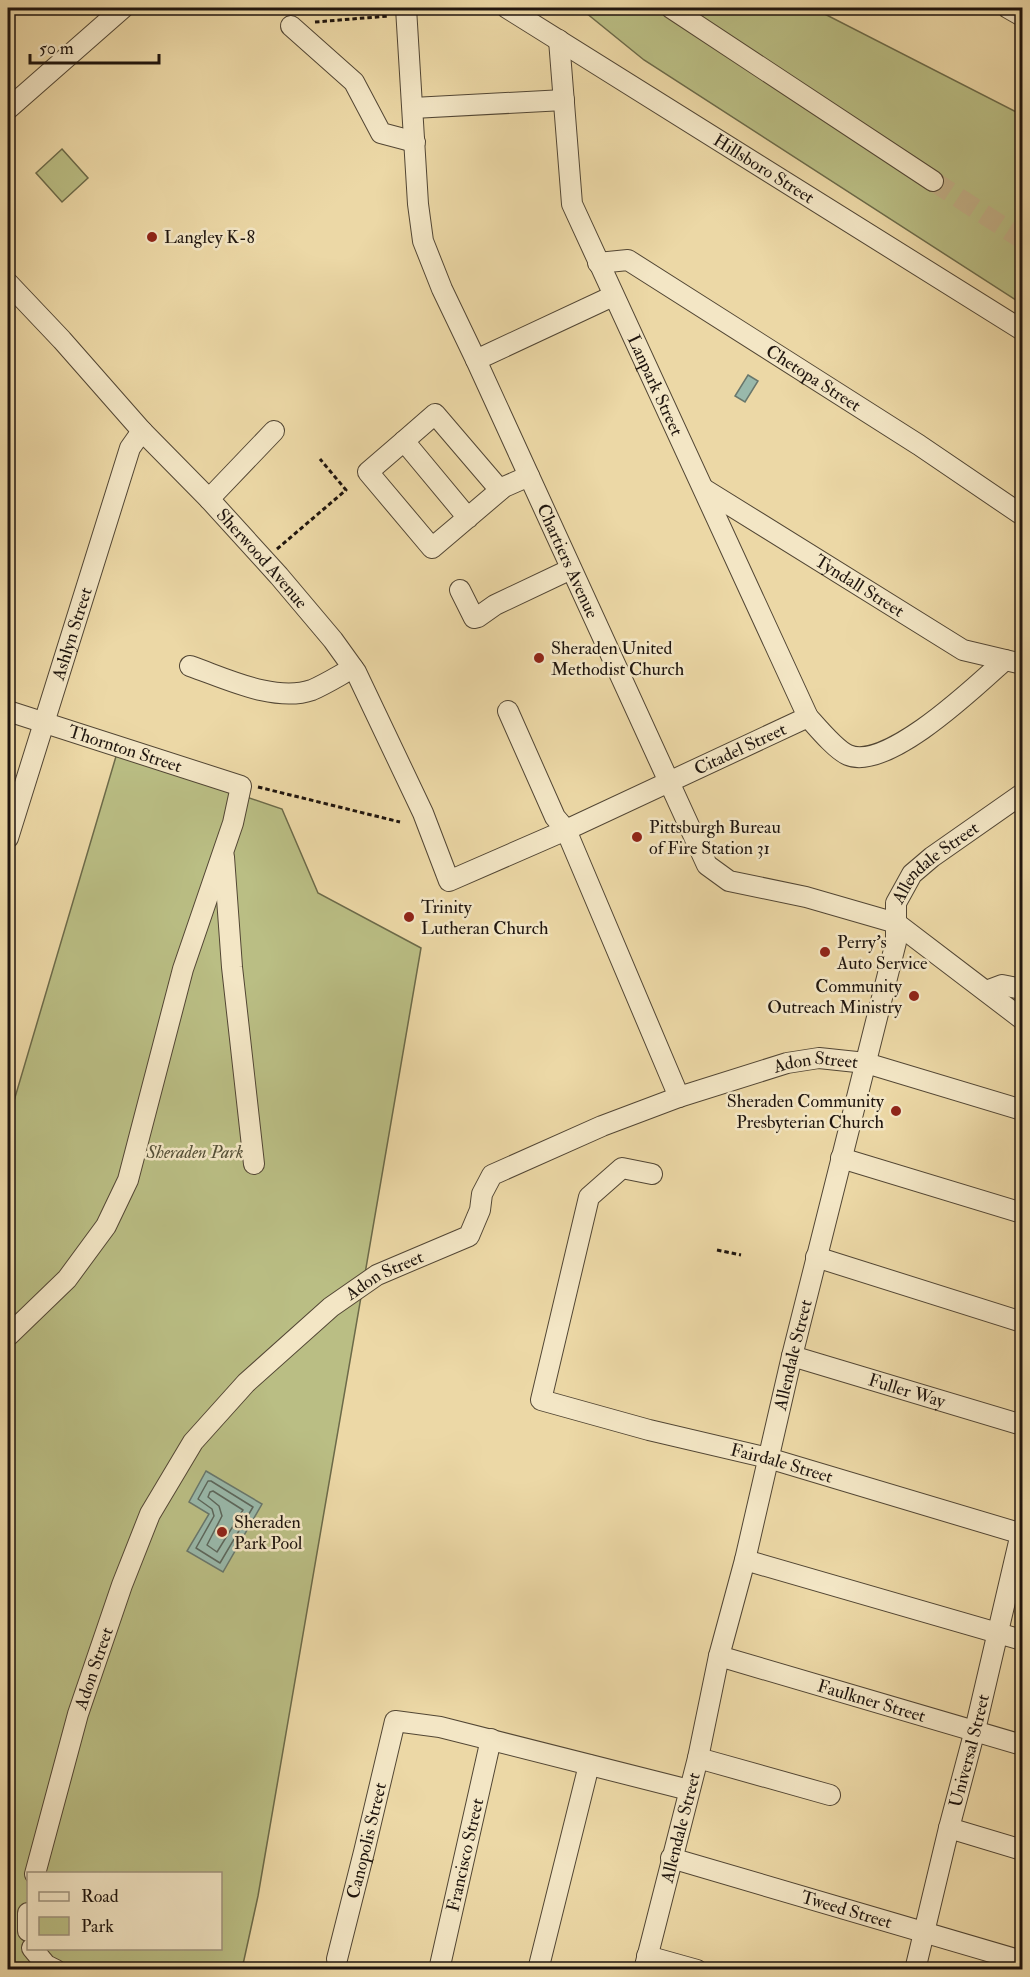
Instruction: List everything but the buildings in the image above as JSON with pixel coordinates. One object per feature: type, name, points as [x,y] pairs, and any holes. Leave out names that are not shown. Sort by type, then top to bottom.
[{"type":"street","points":[[8,110],[123,8]]},
{"type":"street","name":"Hillsboro Street","points":[[507,8],[1023,330]]},
{"type":"street","points":[[671,8],[933,181]]},
{"type":"street","points":[[1008,8],[1023,16]]},
{"type":"street","name":"Chartiers Avenue","points":[[406,11],[423,241],[442,289],[707,865],[729,881],[806,897],[896,923],[1023,1020]]},
{"type":"street","points":[[291,26],[354,82],[381,133],[415,142]]},
{"type":"street","name":"Lanpark Street","points":[[559,40],[572,204],[808,717]]},
{"type":"street","points":[[412,108],[564,100]]},
{"type":"street","name":"Chetopa Street","points":[[598,262],[628,261],[919,445],[1023,515]]},
{"type":"street","name":"Sherwood Avenue","points":[[8,283],[142,431],[265,560],[333,640],[353,668],[423,813],[449,881]]},
{"type":"street","points":[[476,360],[614,296]]},
{"type":"street","points":[[500,490],[435,414],[368,472],[432,549],[500,490],[529,476]]},
{"type":"street","name":"Ashlyn Street","points":[[8,838],[130,448],[142,431]]},
{"type":"street","points":[[209,499],[274,431]]},
{"type":"street","points":[[404,441],[468,518]]},
{"type":"street","name":"Tyndall Street","points":[[704,489],[963,650],[1014,662]]},
{"type":"street","points":[[460,590],[474,618],[495,605],[571,569]]},
{"type":"street","name":"Citadel Street","points":[[449,881],[566,830],[808,717],[830,741],[848,755],[866,758],[903,743],[1014,662]]},
{"type":"street","points":[[190,666],[264,691],[294,693],[312,689],[353,668]]},
{"type":"street","name":"Thornton Street","points":[[8,711],[242,786]]},
{"type":"street","points":[[508,711],[555,817],[566,830],[679,1097]]},
{"type":"street","points":[[8,1336],[67,1279],[106,1226],[128,1180],[183,969],[233,823],[242,786]]},
{"type":"street","name":"Allendale Street","points":[[645,1963],[698,1758],[719,1656],[745,1560],[816,1257],[897,942],[896,903],[912,874],[1023,795]]},
{"type":"street","points":[[224,849],[232,967],[254,1164]]},
{"type":"street","points":[[986,991],[1002,985],[1023,989]]},
{"type":"street","name":"Adon Street","points":[[36,1872],[78,1714],[122,1585],[150,1514],[193,1442],[246,1383],[331,1307],[377,1275],[469,1236],[480,1210],[482,1194],[492,1175],[602,1126],[679,1097],[787,1063],[819,1058],[866,1063],[1023,1110]]},
{"type":"street","points":[[842,1158],[1023,1213]]},
{"type":"street","name":"Fairdale Street","points":[[652,1174],[622,1168],[589,1197],[541,1400],[649,1430],[768,1458],[1022,1532]]},
{"type":"street","points":[[816,1257],[1023,1322]]},
{"type":"street","name":"Fuller Way","points":[[792,1356],[1023,1425]]},
{"type":"street","name":"Universal Street","points":[[915,1970],[1022,1532]]},
{"type":"street","points":[[745,1560],[1023,1640]]},
{"type":"street","name":"Faulkner Street","points":[[719,1656],[1023,1745]]},
{"type":"street","name":"Canopolis Street","points":[[337,1959],[395,1721],[440,1727],[491,1739]]},
{"type":"street","points":[[491,1739],[688,1790]]},
{"type":"street","name":"Francisco Street","points":[[439,1970],[491,1739]]},
{"type":"street","points":[[698,1758],[830,1794]]},
{"type":"street","points":[[538,1970],[589,1765]]},
{"type":"street","points":[[949,1828],[1023,1850]]},
{"type":"street","name":"Tweed Street","points":[[671,1858],[1023,1961]]},
{"type":"street","points":[[34,1950],[46,1965],[56,1970]]},
{"type":"street","points":[[645,1963],[697,1970]]},
{"type":"path","points":[[320,21],[406,11]]},
{"type":"path","points":[[265,560],[346,490],[320,459]]},
{"type":"path","points":[[242,786],[262,787],[400,822]]},
{"type":"path","points":[[717,1250],[741,1255]]},
{"type":"green space","points":[[580,8],[813,8],[1022,115],[1022,304],[644,60]]},
{"type":"green space","points":[[62,149],[88,178],[62,202],[36,173]]},
{"type":"green space","name":"Sheraden Park","points":[[117,753],[282,809],[318,893],[421,948],[258,1896],[242,1969],[8,1970],[8,1121]]},
{"type":"water","points":[[748,375],[758,381],[745,402],[735,396]]},
{"type":"water","name":"Sheraden Park Pool","points":[[206,1471],[262,1504],[223,1572],[187,1551],[209,1514],[189,1502]]},
{"type":"tunnel","points":[[933,181],[1022,239]]},
{"type":"place","name":"Langley K-8","points":[[152,237]]},
{"type":"place","name":"Sheraden United Methodist Church","points":[[539,658]]},
{"type":"place","name":"Pittsburgh Bureau of Fire Station 31","points":[[637,837]]},
{"type":"place","name":"Trinity Lutheran Church","points":[[409,917]]},
{"type":"place","name":"Perry's Auto Service","points":[[825,952]]},
{"type":"place","name":"Community Outreach Ministry","points":[[914,996]]},
{"type":"place","name":"Sheraden Community Presbyterian Church","points":[[896,1111]]},
{"type":"place","name":"Sheraden Park Pool","points":[[222,1532]]}]
